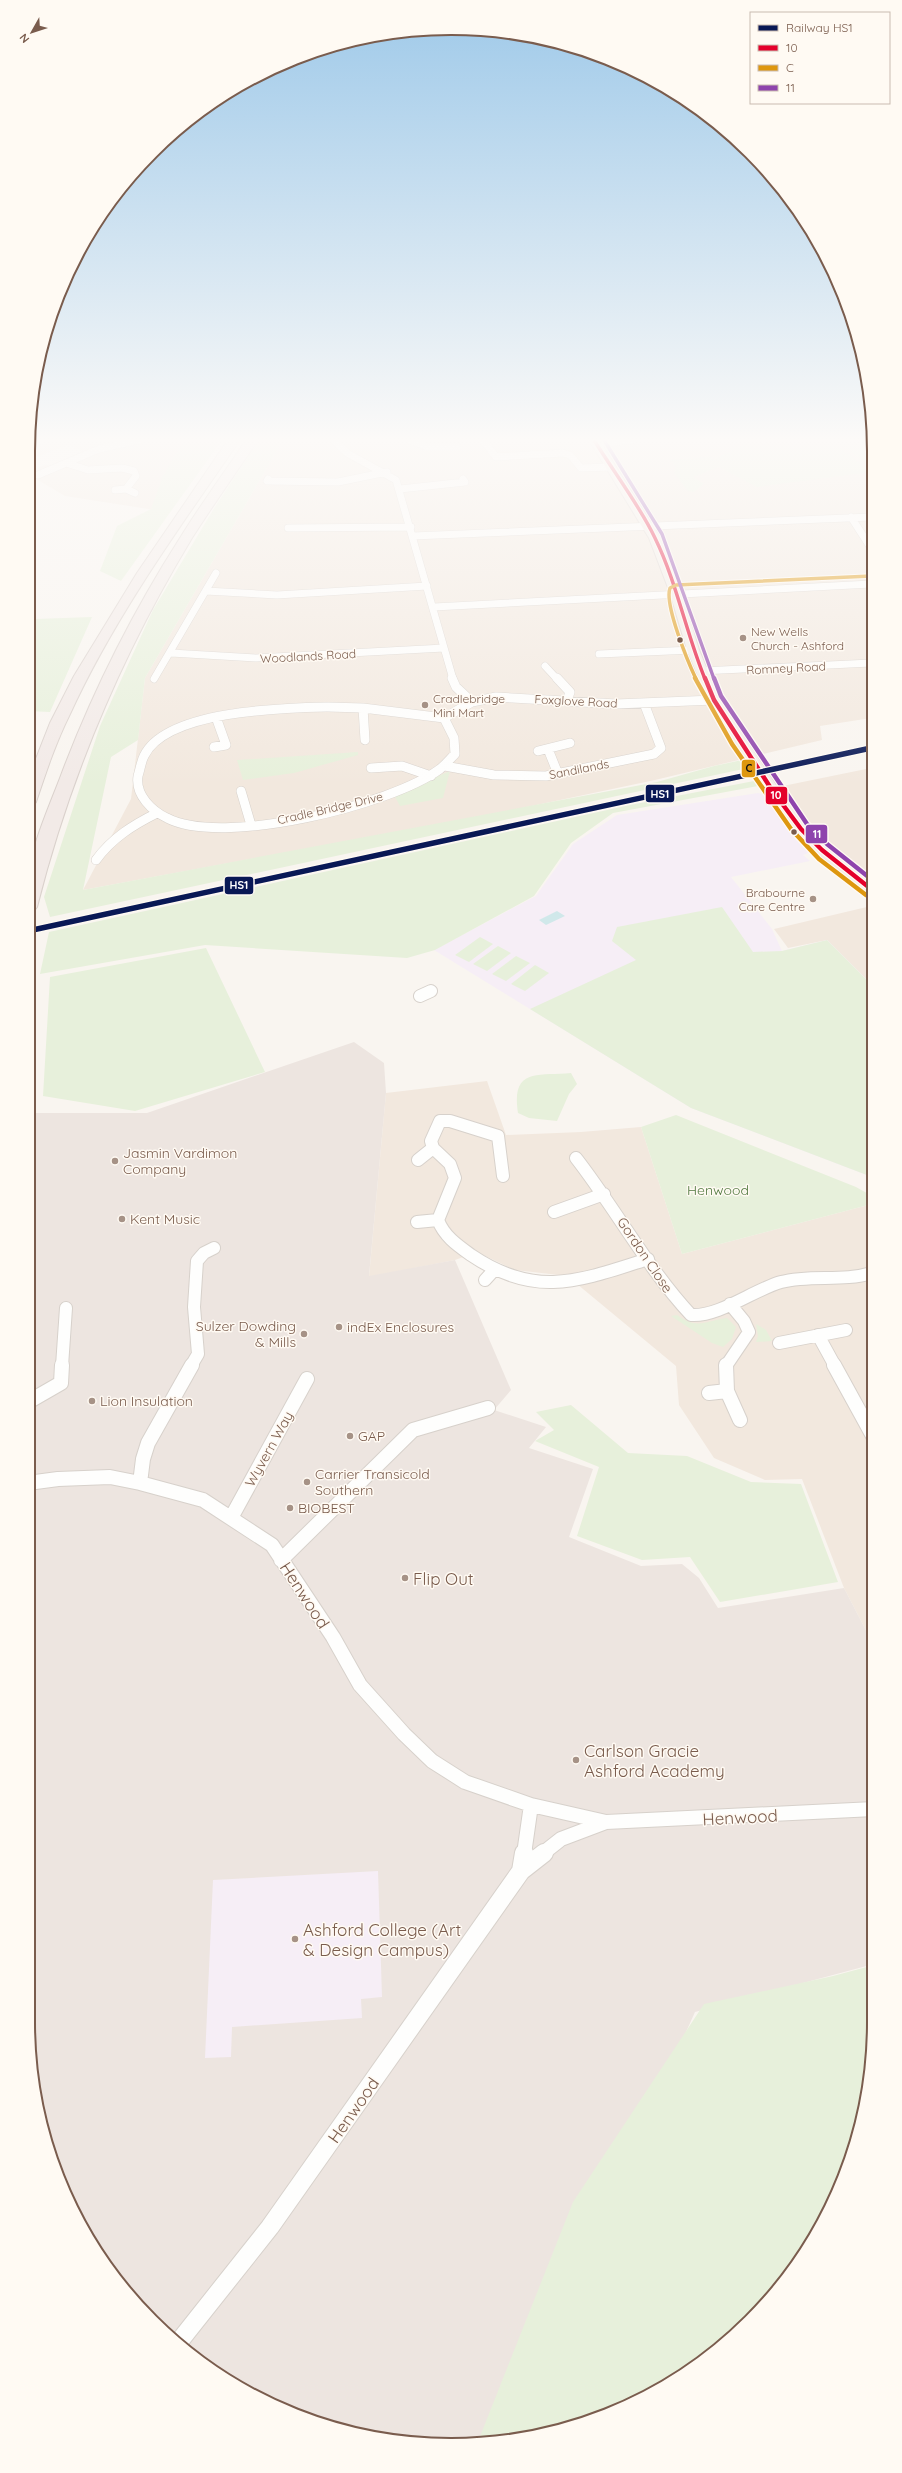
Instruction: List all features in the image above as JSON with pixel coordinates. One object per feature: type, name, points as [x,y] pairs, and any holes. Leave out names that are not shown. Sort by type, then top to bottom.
[{"type":"highway","points":[[35,783],[53,734],[89,662],[154,555]]},
{"type":"highway","points":[[35,878],[67,777],[111,675],[176,555]]},
{"type":"main road","points":[[661,555],[676,593],[692,650],[714,700],[768,784],[814,842],[867,885]]},
{"type":"street","points":[[418,555],[456,687],[472,702]]},
{"type":"street","points":[[208,572],[226,573]]},
{"type":"street","points":[[154,679],[216,573]]},
{"type":"street","points":[[434,607],[676,593],[867,584]]},
{"type":"street","points":[[206,591],[277,595],[427,586]]},
{"type":"street","name":"Woodlands Road","points":[[171,652],[270,658],[444,648]]},
{"type":"street","points":[[598,654],[692,650]]},
{"type":"street","name":"Romney Road","points":[[701,671],[867,663]]},
{"type":"street","points":[[545,666],[570,692],[567,701]]},
{"type":"street","name":"Foxglove Road","points":[[444,718],[472,702],[496,697],[644,703],[714,700]]},
{"type":"street","name":"Sandilands","points":[[445,766],[494,775],[535,776],[558,774],[639,758],[660,751],[660,740],[644,703]]},
{"type":"street","name":"Cradle Bridge Drive","points":[[297,708],[363,708],[444,718],[455,743],[455,754],[445,766],[431,776],[371,800],[317,814],[217,829],[175,822],[157,813],[145,801],[138,783],[140,768],[147,750],[158,740],[184,724],[216,717],[297,708]]},
{"type":"street","points":[[363,708],[360,730],[365,740]]},
{"type":"street","points":[[214,747],[226,745],[216,717]]},
{"type":"street","points":[[538,751],[570,743]]},
{"type":"street","points":[[548,749],[558,774]]},
{"type":"street","points":[[371,768],[384,764],[406,766],[431,776]]},
{"type":"street","points":[[241,791],[251,825]]},
{"type":"street","points":[[109,856],[97,857],[107,844],[136,823],[157,813]]},
{"type":"street","points":[[420,996],[431,991]]},
{"type":"street","points":[[438,1220],[455,1178],[450,1164],[433,1148],[431,1141],[440,1121],[450,1121],[498,1136],[503,1176]]},
{"type":"street","points":[[418,1160],[433,1148]]},
{"type":"street","name":"Gordon Close","points":[[576,1158],[604,1194],[674,1297],[691,1315],[703,1316],[788,1280],[814,1278],[845,1280],[867,1275]]},
{"type":"street","points":[[554,1212],[604,1194]]},
{"type":"street","points":[[417,1222],[438,1220]]},
{"type":"street","points":[[438,1220],[446,1235],[476,1259],[511,1277],[536,1282],[562,1284],[591,1278],[648,1259]]},
{"type":"street","points":[[140,1483],[143,1459],[148,1443],[198,1354],[194,1307],[198,1261],[204,1253],[214,1248]]},
{"type":"street","points":[[485,1280],[495,1269]]},
{"type":"street","points":[[730,1304],[744,1321],[749,1332],[746,1339],[728,1358],[726,1364],[727,1391],[740,1420]]},
{"type":"street","points":[[35,1398],[61,1383],[66,1308]]},
{"type":"street","points":[[779,1343],[846,1330]]},
{"type":"street","points":[[818,1335],[867,1425]]},
{"type":"street","name":"Wyvern Way","points":[[231,1518],[307,1379]]},
{"type":"street","points":[[709,1393],[727,1391]]},
{"type":"street","points":[[281,1560],[413,1430],[488,1408]]},
{"type":"street","name":"Henwood","points":[[35,1482],[58,1479],[110,1478],[140,1483],[203,1500],[272,1545],[333,1638],[360,1685],[404,1734],[432,1761],[465,1782],[531,1805],[606,1822],[867,1809]]},
{"type":"street","name":"Henwood","points":[[521,1871],[531,1805]]},
{"type":"street","name":"Henwood","points":[[182,2339],[270,2227],[521,1871],[561,1839],[606,1822]]},
{"type":"shaded area","points":[[216,555],[867,555],[867,719],[820,726],[822,740],[655,780],[484,816],[83,890],[131,799],[145,678]]},
{"type":"shaded area","points":[[867,769],[867,876],[841,856],[806,822],[778,787]]},
{"type":"shaded area","points":[[758,793],[767,796],[810,852],[803,855],[810,861],[731,877],[772,929],[782,951],[827,940],[867,980],[867,1175],[691,1108],[434,950],[536,896],[573,844],[617,815]]},
{"type":"shaded area","points":[[867,907],[867,980],[827,940],[788,948],[774,929]]},
{"type":"shaded area","points":[[354,1042],[384,1063],[386,1093],[369,1276],[455,1260],[511,1390],[494,1410],[546,1427],[529,1448],[593,1469],[569,1537],[641,1566],[682,1564],[699,1578],[718,1608],[844,1588],[867,1632],[867,1966],[695,2012],[552,2330],[496,2435],[451,2438],[424,2437],[370,2430],[343,2424],[317,2416],[267,2395],[220,2368],[177,2335],[157,2316],[138,2296],[105,2253],[78,2206],[57,2156],[49,2130],[39,2076],[35,2022],[35,1113],[147,1113]]},
{"type":"shaded area","points":[[487,1081],[506,1135],[581,1132],[641,1127],[682,1254],[867,1205],[867,1632],[844,1588],[802,1479],[765,1480],[714,1458],[679,1405],[676,1366],[577,1284],[559,1275],[515,1270],[477,1252],[455,1260],[369,1277],[386,1093]]},
{"type":"shaded area","name":"Ashford College (Art & Design Campus)","points":[[378,1871],[382,1997],[361,1999],[362,2018],[232,2027],[231,2057],[205,2058],[213,1880]]},
{"type":"green space","points":[[106,555],[139,555],[121,581],[100,571]]},
{"type":"green space","points":[[186,555],[216,555],[145,678],[138,740],[111,757],[83,890],[657,782],[714,766],[742,760],[748,768],[50,917],[44,897],[100,726],[153,610]]},
{"type":"green space","points":[[92,617],[50,712],[35,711],[35,619]]},
{"type":"green space","points":[[358,752],[358,755],[294,773],[243,780],[237,760]]},
{"type":"green space","points":[[450,771],[443,798],[400,806],[394,795]]},
{"type":"green space","points":[[754,781],[758,786],[613,813],[571,843],[534,896],[435,950],[407,958],[205,945],[40,974],[49,932],[630,805]]},
{"type":"green space","points":[[722,907],[753,952],[782,951],[827,940],[867,980],[867,1175],[691,1108],[530,1009],[636,960],[612,941],[617,927]]},
{"type":"green space","points":[[480,937],[493,944],[469,962],[455,955]]},
{"type":"green space","points":[[498,946],[511,953],[487,971],[473,964]]},
{"type":"green space","points":[[206,948],[265,1072],[135,1111],[43,1096],[50,977]]},
{"type":"green space","points":[[516,956],[530,963],[506,981],[492,974]]},
{"type":"green space","points":[[535,965],[549,973],[525,991],[511,984]]},
{"type":"green space","points":[[571,1073],[577,1084],[569,1094],[557,1121],[529,1118],[518,1113],[517,1098],[519,1088],[523,1081],[529,1077],[537,1075]]},
{"type":"green space","name":"Henwood","points":[[676,1115],[856,1187],[867,1193],[867,1205],[682,1254],[641,1127]]},
{"type":"green space","points":[[677,1315],[684,1320],[696,1323],[727,1318],[736,1327],[732,1339],[723,1347],[712,1343],[671,1316]]},
{"type":"green space","points":[[756,1324],[766,1330],[772,1341],[756,1342],[758,1336]]},
{"type":"green space","points":[[571,1405],[628,1453],[687,1456],[751,1482],[801,1484],[838,1582],[720,1602],[690,1557],[642,1560],[577,1536],[599,1467],[535,1441],[554,1430],[536,1412]]},
{"type":"green space","points":[[867,1967],[866,2049],[859,2103],[845,2156],[824,2206],[797,2253],[781,2275],[764,2296],[725,2335],[682,2368],[635,2395],[585,2416],[559,2424],[532,2430],[480,2437],[573,2202],[704,2004],[833,1976]]},
{"type":"water","points":[[557,911],[565,916],[546,925],[539,920]]},
{"type":"rail line","name":"HS1","points":[[35,929],[867,749]]},
{"type":"transit line","name":"10","points":[[662,555],[676,593],[693,650],[714,700],[772,790],[801,829],[822,850],[867,886]]},
{"type":"transit line","name":"11","points":[[670,555],[683,590],[701,647],[721,696],[779,785],[807,824],[827,844],[867,876]]},
{"type":"transit line","name":"C","points":[[866,895],[803,843],[782,818],[732,744],[692,672],[674,620],[668,593],[670,588],[676,585],[867,576]]},
{"type":"place","name":"New Wells Church - Ashford","points":[[743,638]]},
{"type":"place","name":"Cradlebridge Mini Mart","points":[[425,705]]},
{"type":"place","name":"Brabourne Care Centre","points":[[813,899]]},
{"type":"place","name":"Jasmin Vardimon Company","points":[[115,1161]]},
{"type":"place","name":"Kent Music","points":[[122,1219]]},
{"type":"place","name":"indEx Enclosures","points":[[339,1327]]},
{"type":"place","name":"Sulzer Dowding & Mills","points":[[304,1334]]},
{"type":"place","name":"Lion Insulation","points":[[92,1401]]},
{"type":"place","name":"GAP","points":[[350,1436]]},
{"type":"place","name":"Carrier Transicold Southern","points":[[307,1482]]},
{"type":"place","name":"BIOBEST","points":[[290,1508]]},
{"type":"place","name":"Flip Out","points":[[405,1578]]},
{"type":"place","name":"Carlson Gracie Ashford Academy","points":[[576,1760]]},
{"type":"place","name":"Ashford College (Art & Design Campus)","points":[[295,1939]]}]
